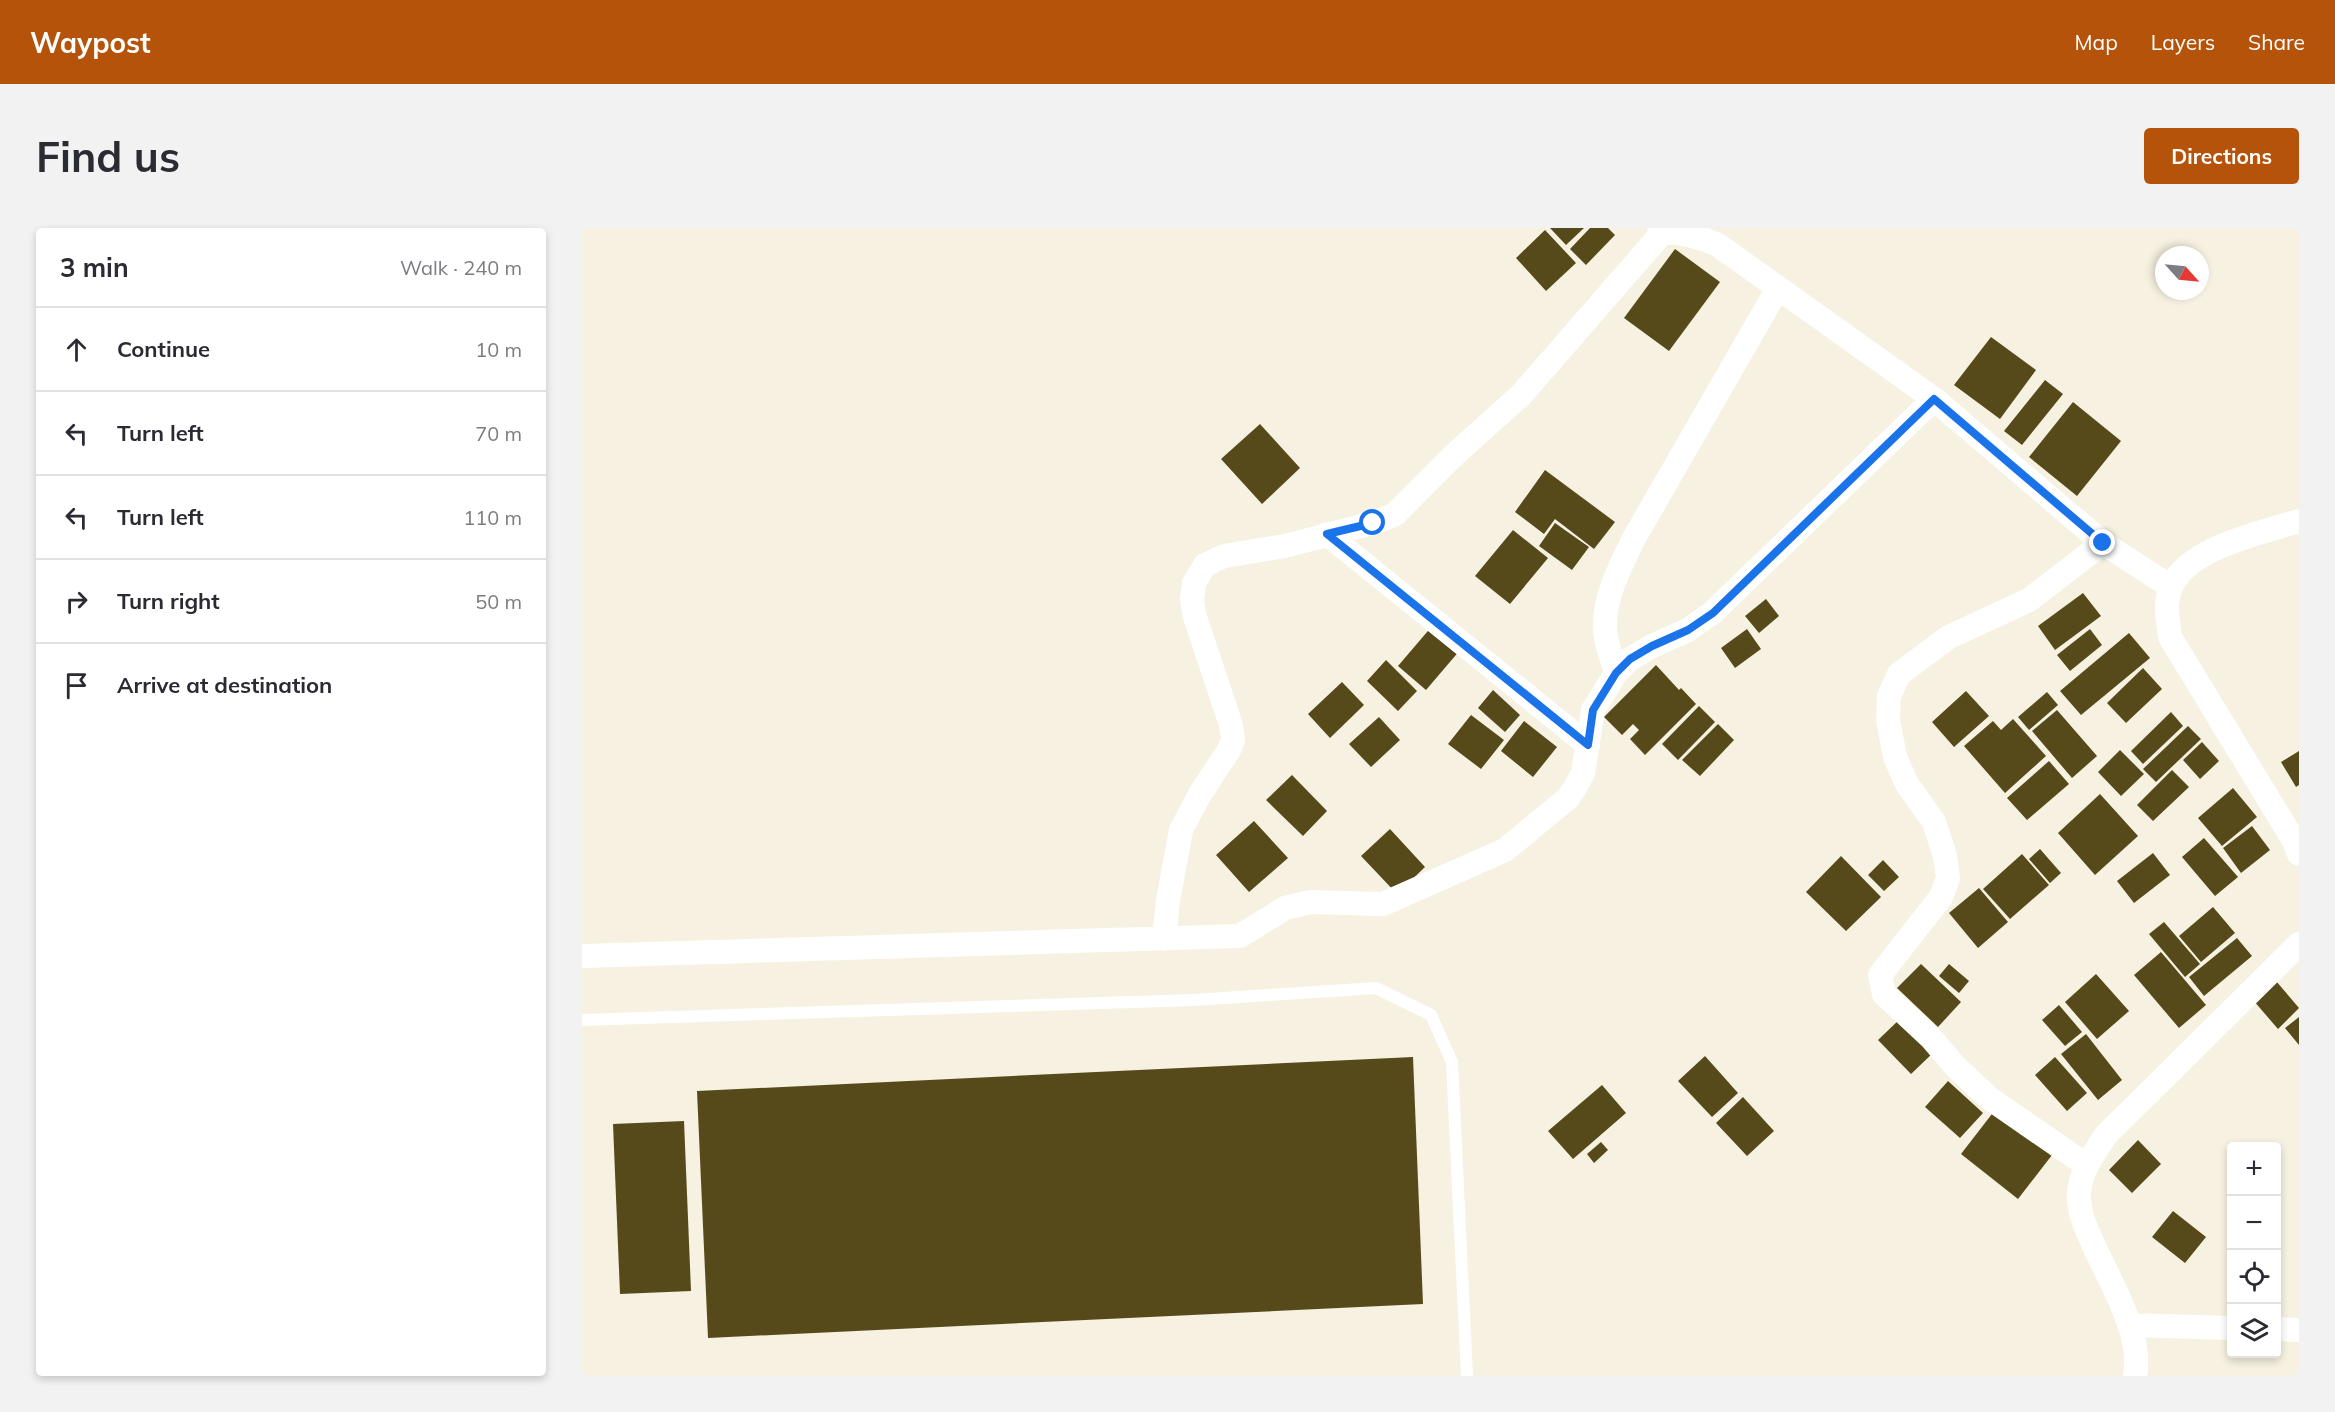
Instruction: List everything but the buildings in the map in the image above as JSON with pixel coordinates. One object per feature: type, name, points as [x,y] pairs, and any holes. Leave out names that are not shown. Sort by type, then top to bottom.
[{"type":"street","points":[[1164,939],[1168,901],[1181,830],[1233,740],[1231,725],[1194,614],[1192,600],[1194,583],[1205,565],[1224,556],[1285,546],[1373,523],[1394,515],[1453,456],[1521,395],[1661,230],[1687,234],[1718,245],[1934,399],[2103,543],[2171,587]]},
{"type":"street","points":[[1616,673],[1605,624],[1608,602],[1617,576],[1633,540],[1778,288]]},
{"type":"street","points":[[582,956],[1240,936],[1285,908],[1311,902],[1383,904],[1449,877],[1505,850],[1568,798],[1583,773],[1593,710],[1616,673],[1630,659],[1688,630],[1713,613],[1934,399]]},
{"type":"street","points":[[2299,521],[2206,553],[2190,564],[2171,587],[2166,610],[2170,637],[2294,841],[2299,854]]},
{"type":"street","points":[[1327,534],[1588,745]]},
{"type":"street","points":[[2086,1165],[1989,1098],[1931,1038],[1884,994],[1880,975],[1941,897],[1948,878],[1945,856],[1934,822],[1907,784],[1895,757],[1888,720],[1889,696],[1899,674],[1949,638],[2029,600],[2103,543]]},
{"type":"street","points":[[2135,1376],[2138,1365],[2136,1345],[2130,1325],[2081,1216],[2079,1191],[2086,1165],[2106,1135],[2299,944]]},
{"type":"street","points":[[2130,1325],[2227,1328]]},
{"type":"street","points":[[2281,1329],[2299,1330]]},
{"type":"lane","points":[[582,1020],[1194,1000],[1376,988],[1431,1015],[1452,1062],[1467,1376]]},
{"type":"route","points":[[1373,523],[1327,534],[1588,745],[1593,710],[1616,673],[1630,659],[1688,630],[1713,613],[1934,399],[2038,490],[2103,543]]}]
